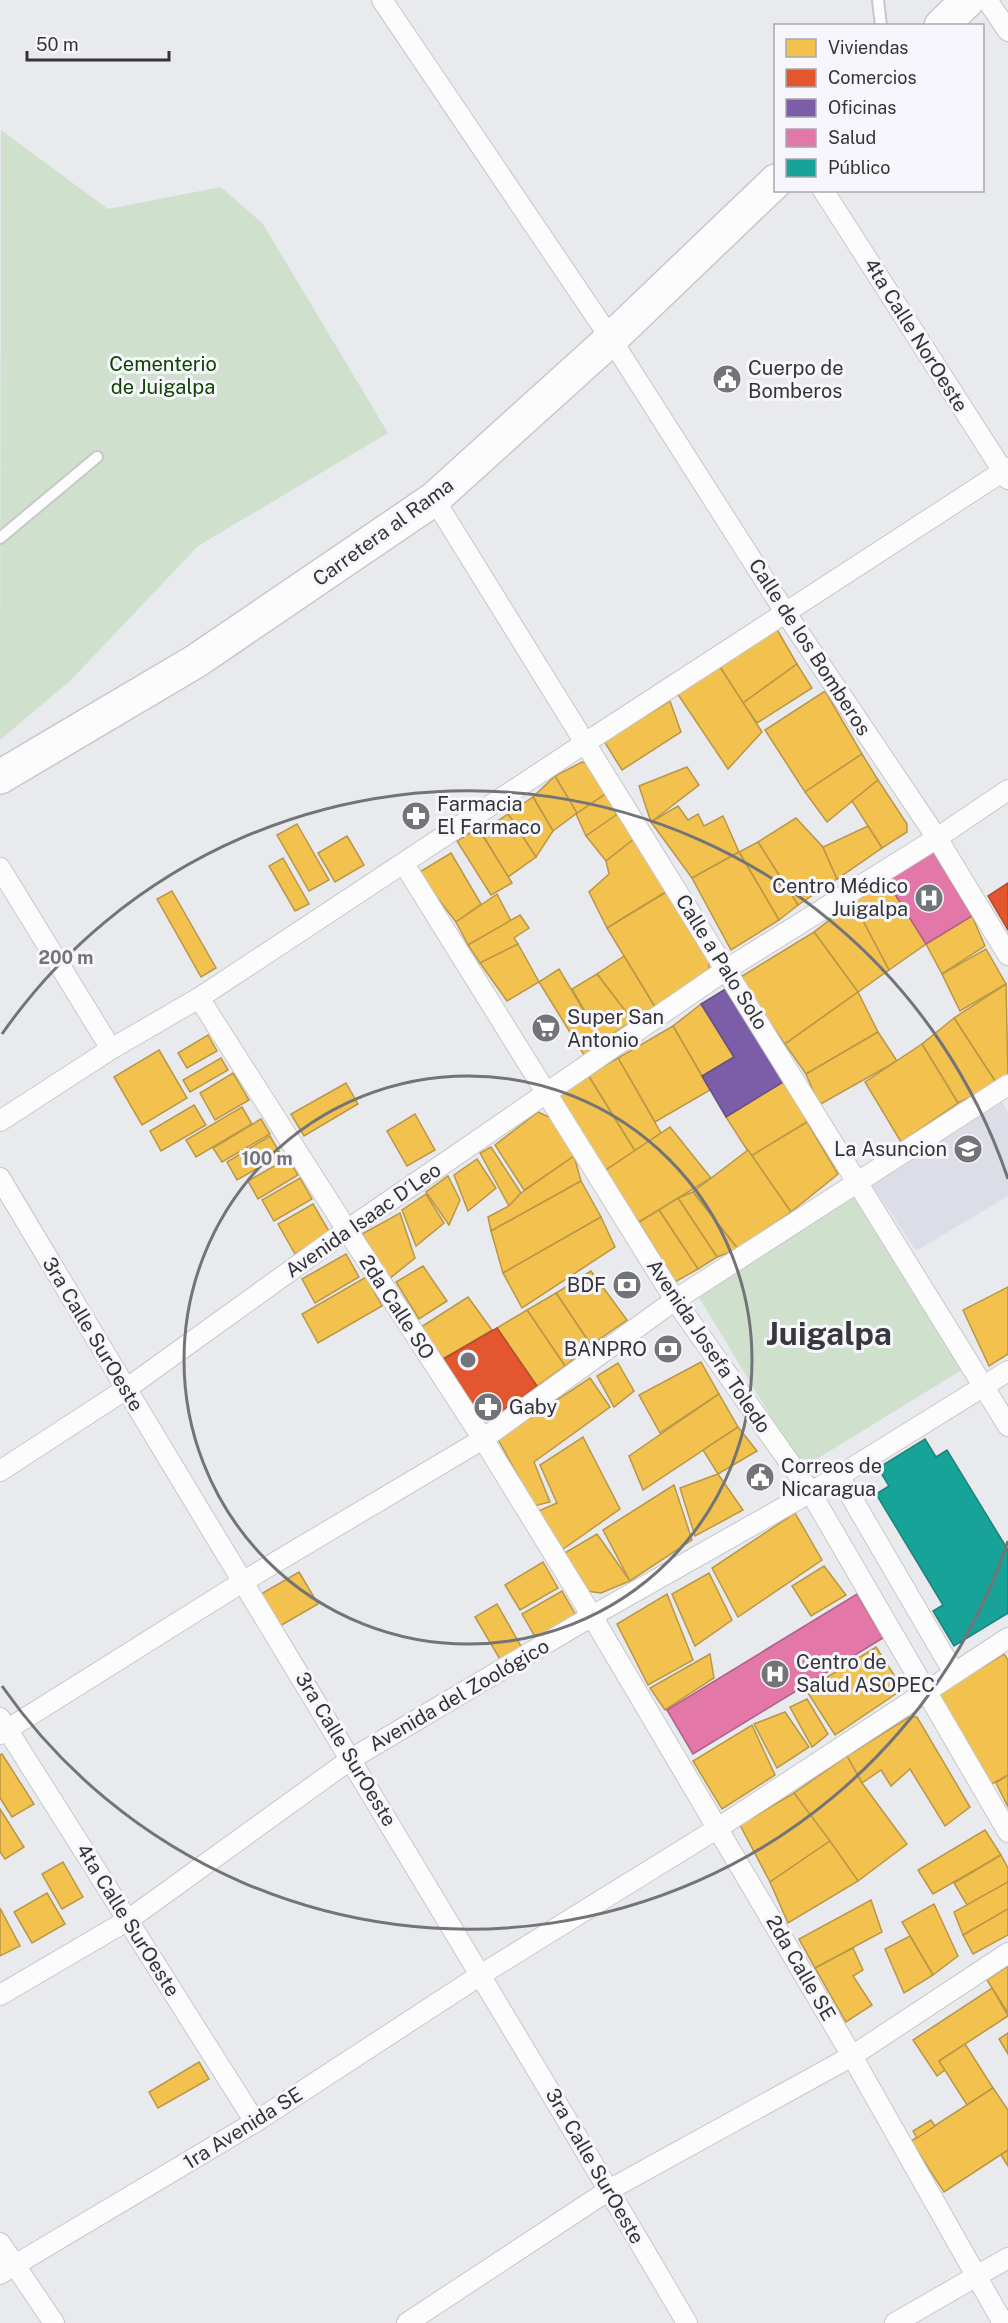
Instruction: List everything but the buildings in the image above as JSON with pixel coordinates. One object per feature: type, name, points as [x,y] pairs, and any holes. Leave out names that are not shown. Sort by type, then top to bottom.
[{"type":"highway","points":[[943,24],[971,1]]},
{"type":"highway","name":"Carretera al Rama","points":[[0,777],[196,661],[434,500],[611,339],[774,183]]},
{"type":"street","name":"Calle de los Bomberos","points":[[382,0],[611,339],[785,612],[937,838],[1008,955]]},
{"type":"street","points":[[971,1],[1008,31]]},
{"type":"street","name":"4ta Calle NorOeste","points":[[825,192],[1006,473]]},
{"type":"street","points":[[0,1121],[111,1048],[200,998],[585,742],[785,612],[1006,473]]},
{"type":"street","name":"Calle a Palo Solo","points":[[434,500],[727,969],[1008,1426]]},
{"type":"street","name":"Avenida Isaac D´Leo","points":[[0,1471],[126,1389],[347,1230],[727,969],[937,838],[1008,790]]},
{"type":"street","name":"Avenida Josefa Toledo","points":[[404,864],[675,1300],[811,1493],[925,1693],[1008,1832]]},
{"type":"street","points":[[0,868],[111,1048]]},
{"type":"street","name":"2da Calle SO","points":[[200,998],[483,1439],[592,1616]]},
{"type":"street","points":[[2,1727],[483,1439],[675,1300],[1008,1085]]},
{"type":"street","name":"3ra Calle SurOeste","points":[[0,1178],[482,1974],[687,2323]]},
{"type":"street","name":"Avenida del Zoológico","points":[[0,1995],[128,1920],[351,1759],[592,1616],[811,1493],[1008,1371]]},
{"type":"street","points":[[839,1476],[954,1672]]},
{"type":"street","name":"2da Calle SE","points":[[592,1616],[852,2056],[1003,2323]]},
{"type":"street","name":"1ra Avenida SE","points":[[7,2270],[255,2122],[482,1974],[718,1828],[1008,1638]]},
{"type":"street","name":"4ta Calle SurOeste","points":[[2,1727],[128,1920],[255,2122]]},
{"type":"street","points":[[407,2323],[609,2190],[852,2056],[1008,1953]]},
{"type":"street","points":[[0,2243],[7,2270],[54,2323]]},
{"type":"street","points":[[895,2323],[1008,2258]]},
{"type":"lane","points":[[878,0],[881,24]]},
{"type":"lane","points":[[0,538],[97,457]]},
{"type":"shaded area","name":"La Asuncion","points":[[1002,1102],[1008,1112],[1008,1196],[916,1251],[872,1185]]},
{"type":"green space","name":"Cementerio de Juigalpa","points":[[1,130],[108,209],[221,187],[263,224],[388,433],[198,546],[71,680],[0,740]]},
{"type":"green space","points":[[860,1194],[965,1368],[802,1468],[697,1294]]},
{"type":"place","name":"Cuerpo de Bomberos","points":[[727,379]]},
{"type":"place","name":"Farmacia El Farmaco","points":[[416,816]]},
{"type":"place","name":"Centro Médico Juigalpa","points":[[929,898]]},
{"type":"place","name":"Super San Antonio","points":[[546,1028]]},
{"type":"place","name":"La Asuncion","points":[[968,1149]]},
{"type":"place","name":"BDF","points":[[627,1285]]},
{"type":"place","name":"BANPRO","points":[[668,1349]]},
{"type":"place","name":"Gaby","points":[[488,1407]]},
{"type":"place","name":"Correos de Nicaragua","points":[[760,1477]]},
{"type":"place","name":"Centro de Salud ASOPEC","points":[[775,1674]]},
{"type":"district","name":"Juigalpa","points":[[829,1334]]}]
